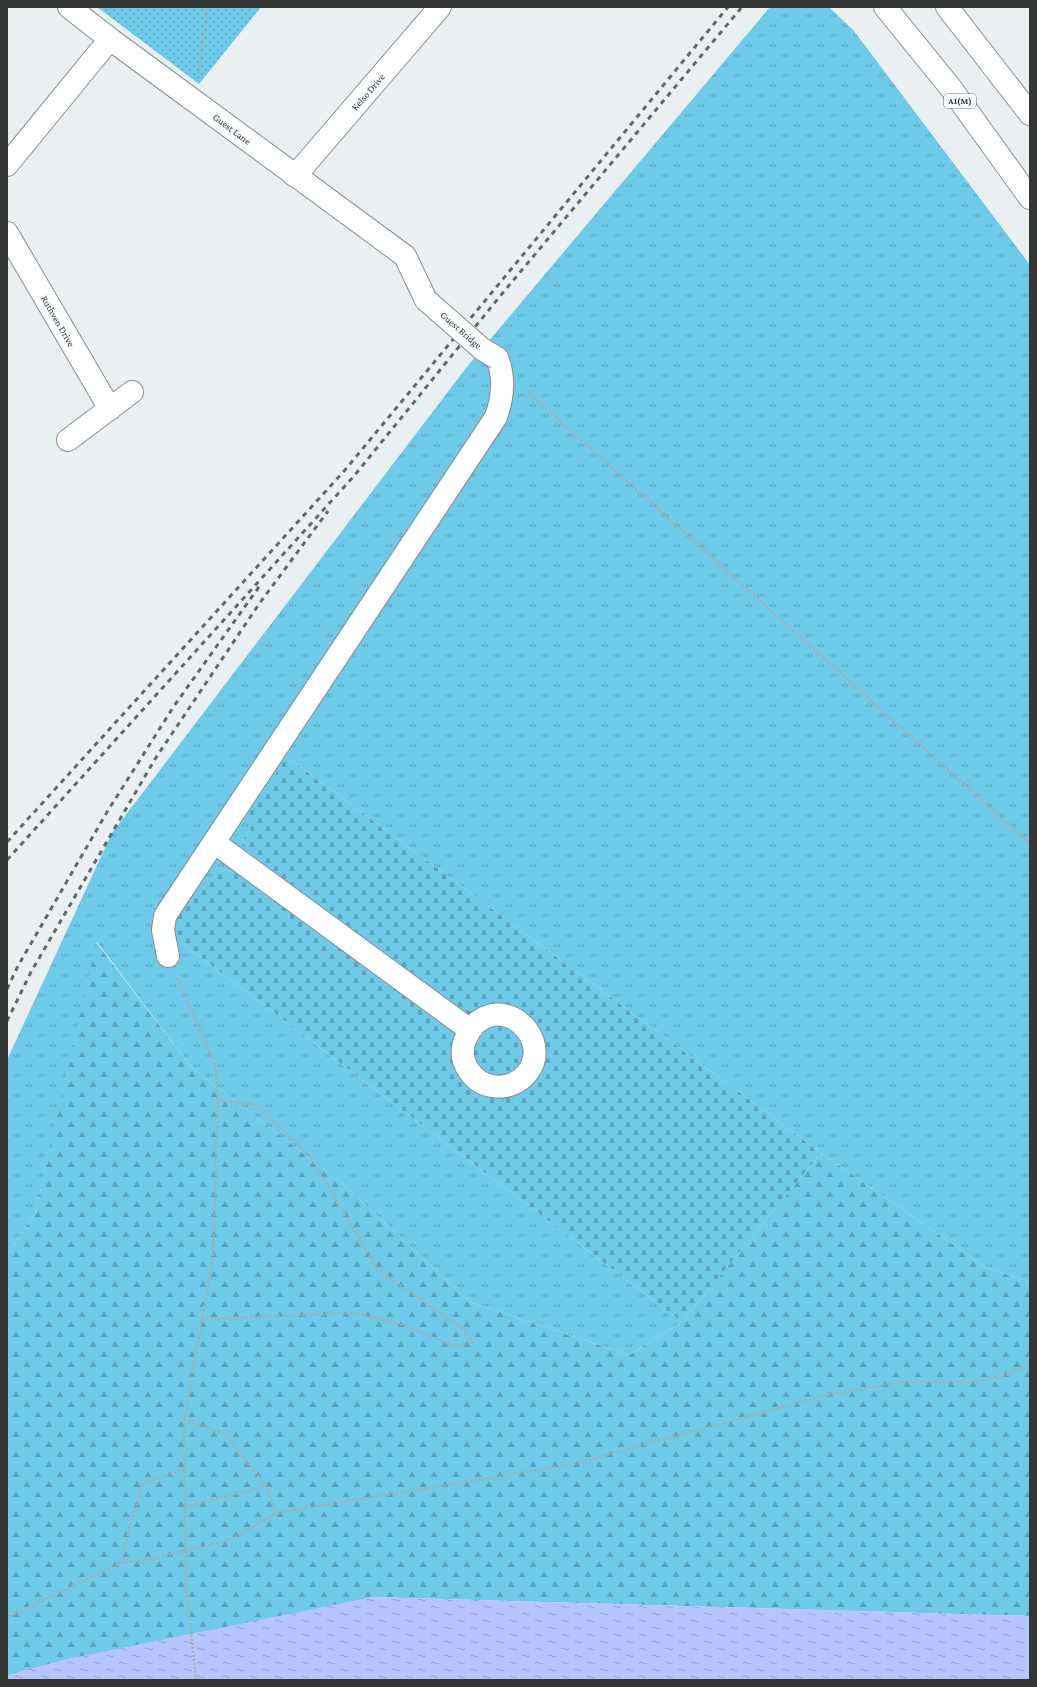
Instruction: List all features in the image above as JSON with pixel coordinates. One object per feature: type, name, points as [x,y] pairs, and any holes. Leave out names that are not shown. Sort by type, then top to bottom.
[{"type":"main road","name":"Guest Lane","points":[[69,7],[188,97],[405,256],[426,300]]},
{"type":"main road","name":"Kelso Drive","points":[[295,176],[440,7]]},
{"type":"main road","name":"A1(M)","points":[[885,7],[950,87],[1030,198]]},
{"type":"main road","points":[[947,7],[1030,114]]},
{"type":"main road","points":[[7,165],[110,39]]},
{"type":"main road","name":"Ruthven Drive","points":[[7,233],[110,409]]},
{"type":"main road","name":"Guest Bridge","points":[[426,300],[500,364]]},
{"type":"main road","points":[[168,956],[163,930],[165,916],[215,843],[496,417],[502,400],[500,364]]},
{"type":"main road","points":[[68,440],[132,392]]},
{"type":"main road","points":[[215,843],[470,1030]]},
{"type":"path","points":[[188,97],[199,73],[207,7]]},
{"type":"path","points":[[500,364],[1030,844]]},
{"type":"path","points":[[168,956],[215,1064],[218,1100],[213,1257],[184,1420],[186,1584],[196,1680]]},
{"type":"path","points":[[202,1319],[356,1313],[406,1326],[456,1347],[472,1342],[465,1330],[378,1270],[310,1156],[254,1105],[218,1100]]},
{"type":"path","points":[[7,1618],[120,1563],[152,1559],[232,1539],[276,1513],[569,1466],[827,1395],[901,1382],[972,1382],[1006,1375],[1030,1363]]},
{"type":"path","points":[[184,1420],[224,1433],[266,1486],[276,1513]]},
{"type":"path","points":[[120,1563],[142,1484],[185,1469]]},
{"type":"path","points":[[185,1508],[266,1486]]},
{"type":"green space","points":[[97,7],[261,7],[199,84]]},
{"type":"green space","points":[[770,7],[829,7],[854,31],[1030,265],[1030,1282],[987,1268],[821,1153],[287,757],[251,830],[243,840],[249,851],[235,872],[222,870],[172,923],[187,947],[682,1322],[629,1355],[470,1302],[342,1183],[192,1068],[97,942],[35,1214],[7,1255],[7,1060],[112,833],[466,368]]},
{"type":"green space","points":[[287,757],[821,1153],[682,1322],[187,947],[171,923],[203,880],[212,880],[222,870],[235,872],[249,852],[243,840],[251,830],[248,814]]},
{"type":"green space","points":[[96,942],[192,1068],[342,1183],[470,1302],[629,1355],[682,1322],[821,1153],[987,1268],[1030,1282],[1030,1616],[373,1597],[7,1680],[7,1255],[35,1214]]},
{"type":"water","points":[[373,1597],[1030,1616],[1030,1680],[7,1680],[7,1675],[67,1659]]},
{"type":"railway","points":[[7,842],[345,470],[728,7]]},
{"type":"railway","points":[[7,860],[354,476],[501,295],[742,7]]},
{"type":"railway","points":[[7,1021],[31,972],[155,759],[259,604],[328,511]]},
{"type":"railway","points":[[7,989],[18,966],[107,812],[174,706],[261,584]]}]
